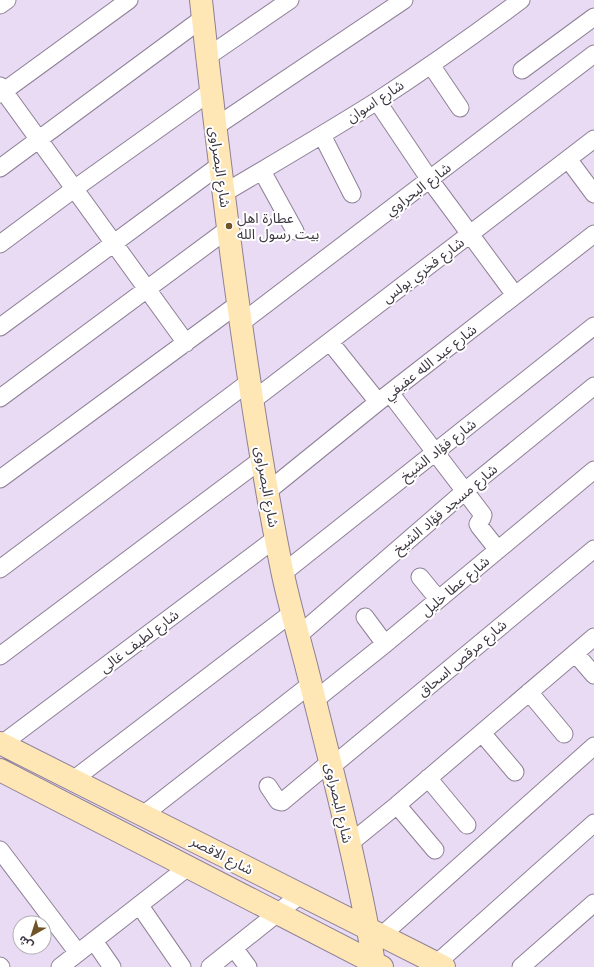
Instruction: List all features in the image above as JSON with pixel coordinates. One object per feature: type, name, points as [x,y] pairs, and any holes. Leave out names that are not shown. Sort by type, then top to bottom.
[{"type":"street","points":[[0,5],[7,0]]},
{"type":"street","points":[[129,0],[1,91],[39,139],[186,343]]},
{"type":"street","points":[[207,57],[290,0]]},
{"type":"street","points":[[215,127],[404,0]]},
{"type":"street","name":"شارع اسوان","points":[[224,193],[377,101],[431,65],[520,0]]},
{"type":"street","points":[[0,168],[39,139],[202,9]]},
{"type":"street","name":"شارع البصراوى","points":[[202,9],[210,92],[250,392],[282,573],[299,635],[349,844],[375,932],[377,966]]},
{"type":"street","points":[[522,70],[593,19]]},
{"type":"street","name":"شارع البحراوي","points":[[0,479],[186,343],[239,314],[430,180],[594,54]]},
{"type":"street","points":[[431,65],[460,108]]},
{"type":"street","points":[[0,244],[210,92]]},
{"type":"street","points":[[377,101],[430,180],[515,295]]},
{"type":"street","points":[[322,135],[352,194]]},
{"type":"street","name":"شارع فخري بولس","points":[[0,569],[250,392],[330,342],[594,139]]},
{"type":"street","points":[[568,159],[594,194]]},
{"type":"street","points":[[0,326],[220,165]]},
{"type":"street","points":[[262,170],[295,231]]},
{"type":"street","points":[[0,398],[228,229]]},
{"type":"street","name":"شارع عبد الله عفيفي","points":[[268,491],[384,398],[594,234]]},
{"type":"street","name":"شارع فؤاد الشيخ","points":[[282,573],[594,326]]},
{"type":"street","points":[[330,342],[435,452],[483,515],[479,522],[479,526],[498,550]]},
{"type":"street","name":"شارع مسجد فؤاد الشيخ","points":[[299,635],[465,492],[594,386]]},
{"type":"street","points":[[0,656],[262,459]]},
{"type":"street","name":"شارع عطا خليل","points":[[143,815],[313,692],[384,644],[594,470]]},
{"type":"street","name":"شارع لطيف غالى","points":[[1,743],[276,538]]},
{"type":"street","name":"شارع مرقص اسحاق","points":[[268,786],[278,801],[282,802],[330,765],[594,549]]},
{"type":"street","points":[[420,577],[438,599]]},
{"type":"street","points":[[49,795],[67,777],[293,612]]},
{"type":"street","points":[[365,617],[384,644]]},
{"type":"street","points":[[349,844],[594,637]]},
{"type":"street","points":[[575,653],[594,675]]},
{"type":"street","points":[[529,692],[564,734]]},
{"type":"street","points":[[482,733],[515,772]]},
{"type":"street","name":"شارع الاقصر","points":[[1,743],[440,965]]},
{"type":"street","points":[[375,932],[594,746]]},
{"type":"street","name":"شارع الاقصر","points":[[1,772],[49,795],[278,913],[377,966]]},
{"type":"street","points":[[428,778],[466,825]]},
{"type":"street","points":[[397,805],[435,850]]},
{"type":"street","points":[[440,965],[594,823]]},
{"type":"street","points":[[0,850],[78,953]]},
{"type":"street","points":[[60,967],[188,867]]},
{"type":"street","points":[[210,967],[300,895]]},
{"type":"street","points":[[521,967],[594,903]]},
{"type":"street","points":[[140,906],[182,967]]},
{"type":"street","points":[[94,941],[112,967]]},
{"type":"street","points":[[234,948],[248,967]]},
{"type":"place","name":"عطارة اهل بيت رسول الله","points":[[229,226]]}]
